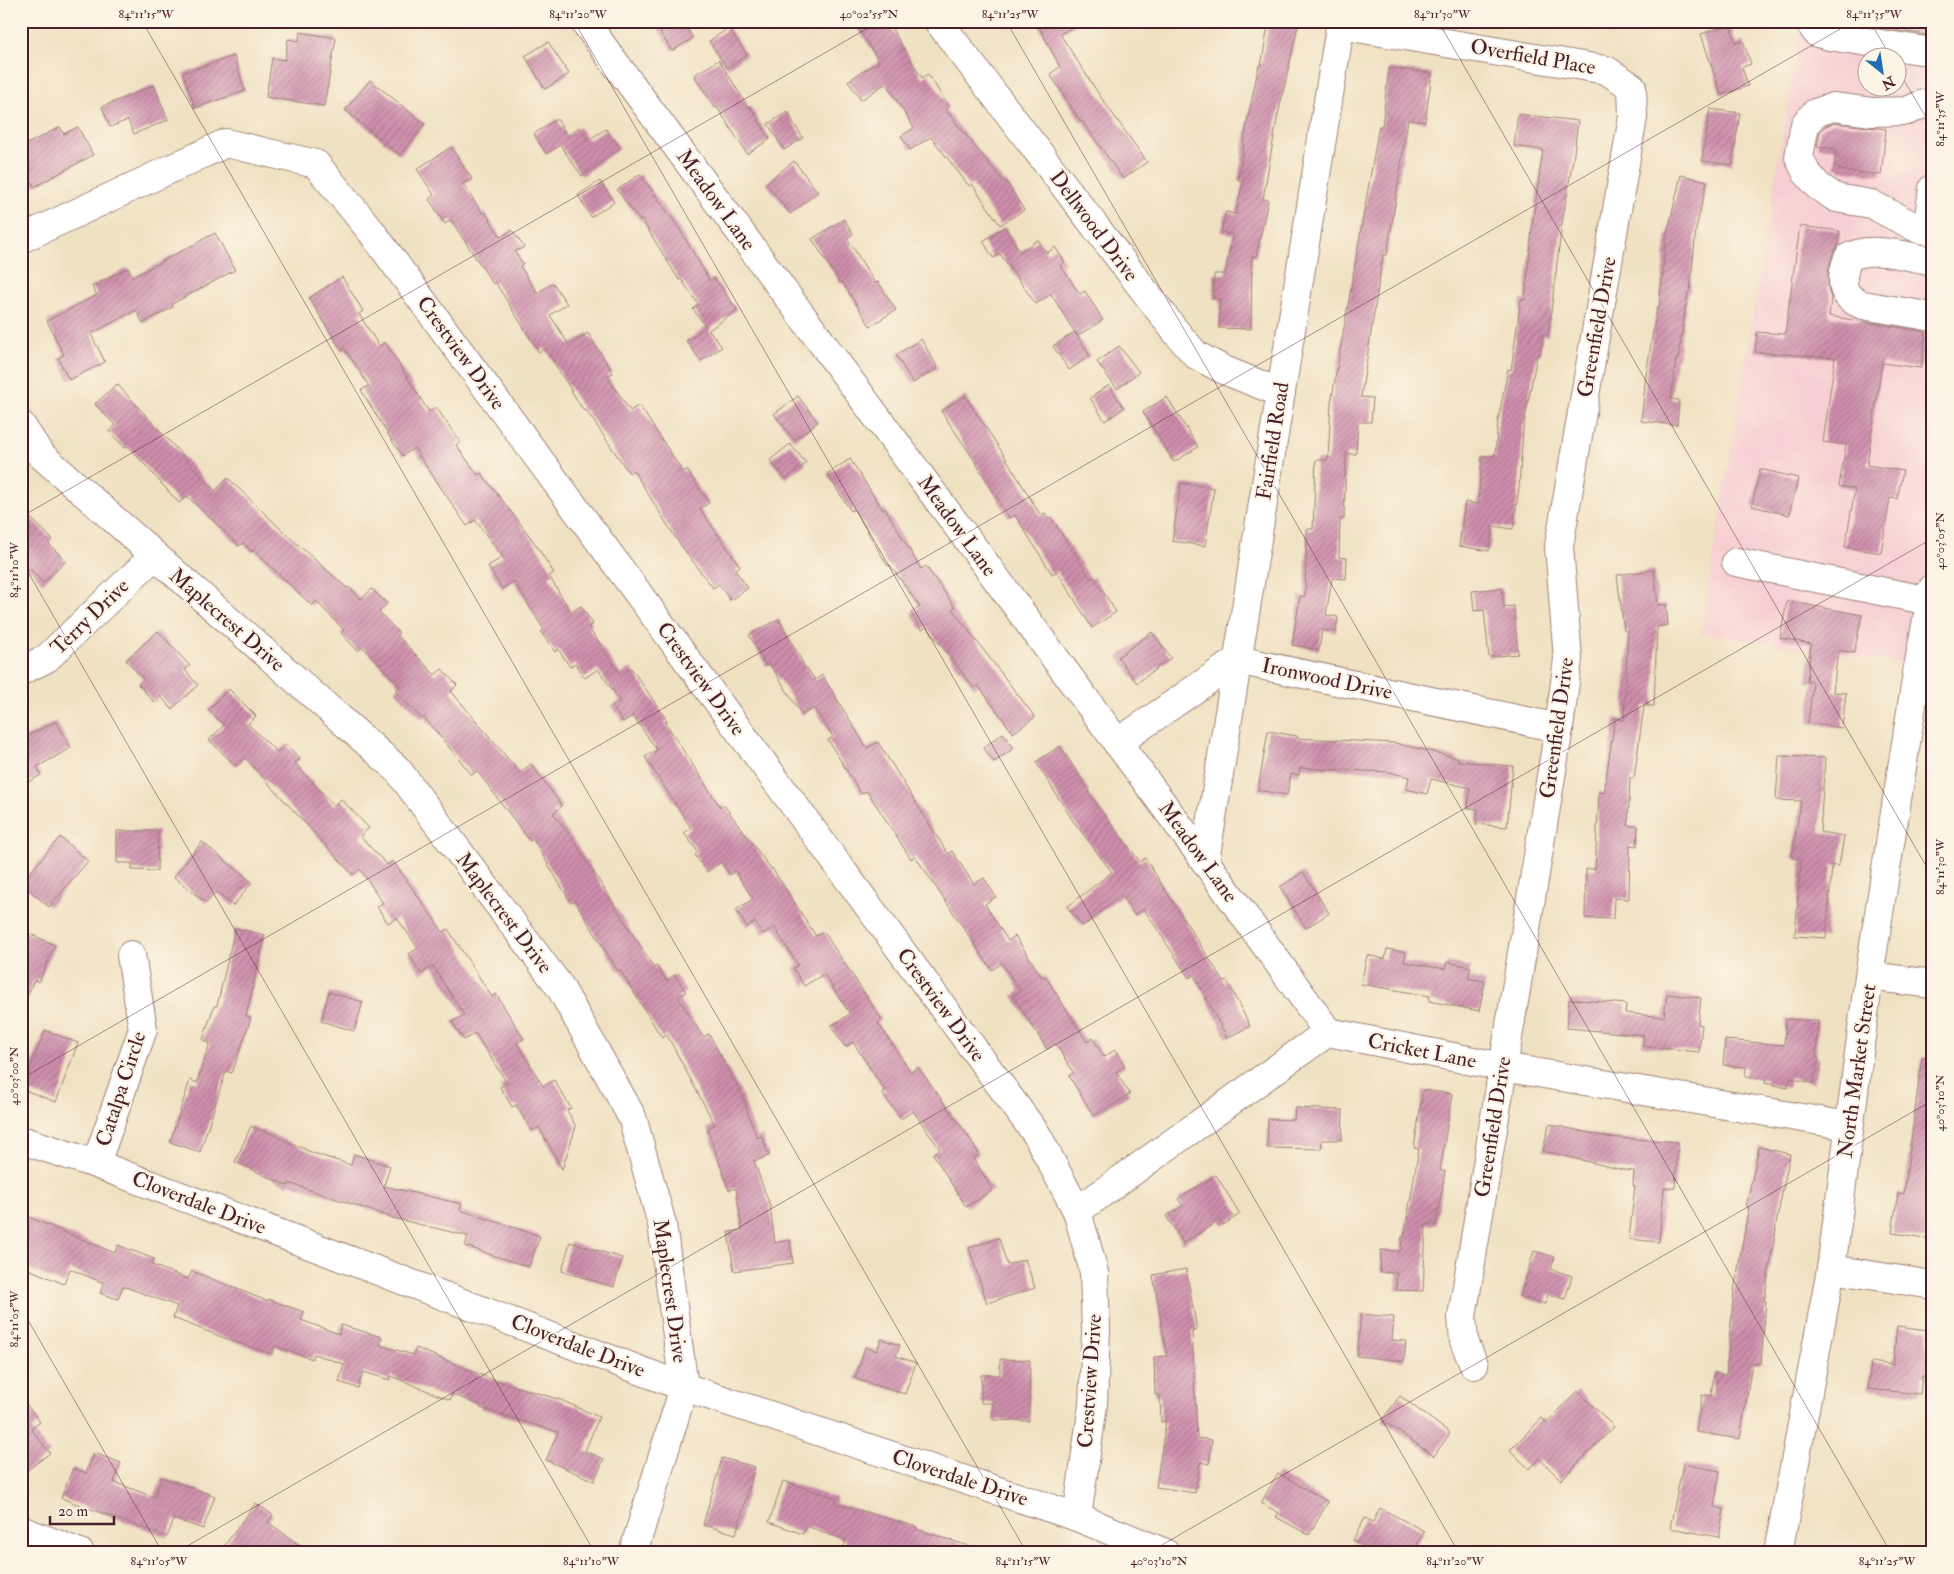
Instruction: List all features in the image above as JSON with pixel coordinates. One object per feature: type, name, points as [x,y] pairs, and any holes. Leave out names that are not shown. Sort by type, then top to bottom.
[{"type":"street","name":"Meadow Lane","points":[[584,21],[1205,861],[1328,1032]]},
{"type":"street","name":"Dellwood Drive","points":[[938,21],[1176,332],[1196,355],[1224,370],[1281,393]]},
{"type":"street","name":"Fairfield Road","points":[[1205,861],[1236,660],[1341,23]]},
{"type":"street","name":"Overfield Place","points":[[1341,23],[1606,70],[1632,87]]},
{"type":"street","points":[[1821,29],[1933,52]]},
{"type":"street","name":"Greenfield Drive","points":[[1474,1365],[1464,1341],[1462,1317],[1559,728],[1568,659],[1559,546],[1633,117],[1632,87]]},
{"type":"street","points":[[1933,105],[1924,104],[1907,111],[1872,112],[1833,107],[1814,113],[1804,124],[1799,157],[1806,172],[1819,187],[1836,198],[1871,204],[1918,229],[1930,231],[1933,188]]},
{"type":"street","name":"Crestview Drive","points":[[21,240],[226,143],[316,164],[377,239],[1037,1135],[1077,1211],[1094,1272],[1096,1331],[1093,1405],[1077,1517]]},
{"type":"street","points":[[1933,261],[1886,253],[1856,252],[1848,258],[1843,282],[1844,290],[1853,302],[1933,317]]},
{"type":"street","name":"Maplecrest Drive","points":[[21,425],[40,454],[397,769],[560,988],[632,1117],[662,1224],[684,1386],[633,1553]]},
{"type":"street","name":"Terry Drive","points":[[21,670],[47,658],[154,556]]},
{"type":"street","points":[[1736,562],[1932,595]]},
{"type":"street","name":"North Market Street","points":[[1778,1553],[1832,1269],[1869,976],[1926,668],[1932,595]]},
{"type":"street","name":"Ironwood Drive","points":[[1117,743],[1236,660],[1559,728]]},
{"type":"street","name":"Catalpa Circle","points":[[96,1164],[143,1028],[131,955]]},
{"type":"street","points":[[1869,976],[1933,984]]},
{"type":"street","points":[[1077,1211],[1328,1032]]},
{"type":"street","name":"Cricket Lane","points":[[1328,1032],[1503,1067],[1849,1126]]},
{"type":"street","name":"Cloverdale Drive","points":[[21,1140],[96,1164],[684,1386],[1077,1517],[1166,1553]]},
{"type":"street","points":[[1832,1269],[1933,1285]]},
{"type":"street","points":[[21,1530],[80,1553]]},
{"type":"shaded area","points":[[1801,21],[1933,21],[1933,668],[1701,633]]},
{"type":"building","points":[[653,21],[682,21],[693,38],[672,51]]},
{"type":"building","points":[[853,21],[887,21],[922,78],[928,74],[949,107],[945,109],[1004,182],[1006,181],[1024,210],[1000,225],[972,184],[969,186],[931,137],[910,150],[901,136],[914,128],[886,83],[861,100],[848,81],[879,61]]},
{"type":"building","points":[[1036,21],[1084,21],[1060,34],[1100,96],[1147,162],[1123,179],[1081,122],[1050,74],[1060,67]]},
{"type":"building","points":[[1269,21],[1299,21],[1277,119],[1263,199],[1268,200],[1256,257],[1252,256],[1251,329],[1219,328],[1220,299],[1213,299],[1214,274],[1225,274],[1233,234],[1221,232],[1226,212],[1236,214],[1243,181],[1238,180],[1248,117],[1259,65],[1261,66]]},
{"type":"building","points":[[1856,21],[1930,21],[1927,35],[1856,24]]},
{"type":"building","points":[[1730,25],[1736,43],[1743,41],[1751,64],[1742,67],[1748,86],[1721,95],[1701,34]]},
{"type":"building","points":[[729,28],[747,55],[727,68],[709,41]]},
{"type":"building","points":[[300,32],[336,38],[324,106],[266,97],[272,58],[285,60],[288,39],[299,41]]},
{"type":"building","points":[[548,42],[569,74],[545,89],[525,56]]},
{"type":"building","points":[[234,56],[245,91],[195,108],[183,73]]},
{"type":"building","points":[[719,60],[770,139],[747,154],[694,75]]},
{"type":"building","points":[[1389,68],[1432,73],[1425,122],[1408,120],[1387,255],[1383,255],[1361,397],[1373,398],[1371,422],[1358,422],[1356,454],[1346,454],[1344,519],[1340,519],[1339,557],[1347,558],[1346,579],[1332,578],[1326,615],[1338,617],[1336,632],[1322,630],[1319,650],[1292,645],[1300,596],[1305,597],[1307,529],[1313,529],[1316,460],[1328,460],[1331,403],[1379,126],[1382,126]]},
{"type":"building","points":[[370,80],[425,124],[400,155],[345,110]]},
{"type":"building","points":[[154,85],[168,120],[134,134],[128,120],[110,127],[102,107]]},
{"type":"building","points":[[1710,109],[1740,113],[1732,165],[1702,161]]},
{"type":"building","points":[[787,112],[803,138],[784,150],[768,124]]},
{"type":"building","points":[[1518,114],[1578,121],[1562,223],[1548,336],[1543,335],[1540,355],[1537,355],[1523,429],[1519,487],[1513,529],[1493,526],[1489,551],[1459,546],[1465,502],[1478,504],[1482,456],[1495,456],[1498,421],[1508,369],[1511,370],[1521,299],[1525,300],[1533,219],[1543,150],[1514,146]]},
{"type":"building","points":[[557,119],[567,136],[579,127],[588,140],[606,129],[620,148],[582,176],[560,145],[546,154],[534,134]]},
{"type":"building","points":[[1834,123],[1886,129],[1881,175],[1839,170],[1839,167],[1834,167],[1836,149],[1817,147],[1820,131]]},
{"type":"building","points":[[60,127],[64,134],[78,127],[93,155],[34,187],[21,163],[21,147]]},
{"type":"building","points":[[451,147],[472,179],[463,184],[483,214],[485,212],[501,237],[512,230],[524,247],[515,252],[523,264],[520,266],[537,293],[553,283],[567,304],[550,315],[569,345],[588,333],[613,373],[607,376],[630,411],[639,405],[683,472],[687,470],[709,503],[700,509],[740,566],[735,570],[748,588],[730,600],[719,584],[713,588],[677,540],[633,470],[629,473],[586,410],[584,411],[545,348],[539,352],[495,282],[493,284],[451,220],[445,224],[429,199],[434,195],[417,169]]},
{"type":"building","points":[[794,161],[818,192],[790,214],[766,183]]},
{"type":"building","points":[[640,174],[677,225],[710,281],[714,278],[737,310],[709,330],[722,347],[701,361],[686,341],[706,327],[693,309],[699,305],[681,279],[679,280],[642,220],[640,221],[617,190]]},
{"type":"building","points":[[1681,175],[1707,181],[1696,229],[1690,292],[1688,292],[1678,359],[1676,359],[1671,399],[1679,400],[1677,425],[1641,421],[1646,375],[1657,307],[1659,308],[1666,239]]},
{"type":"building","points":[[600,181],[614,202],[591,217],[578,195]]},
{"type":"building","points":[[844,219],[853,234],[847,238],[875,283],[878,282],[896,310],[870,326],[812,239]]},
{"type":"building","points":[[1800,226],[1840,231],[1838,246],[1833,253],[1828,271],[1828,288],[1831,298],[1829,316],[1926,332],[1921,368],[1882,363],[1867,465],[1903,471],[1897,499],[1890,498],[1881,553],[1845,547],[1855,489],[1839,486],[1846,445],[1823,442],[1835,358],[1755,352],[1757,332],[1785,334]]},
{"type":"building","points":[[1005,227],[1020,252],[1038,240],[1047,253],[1055,247],[1065,262],[1060,265],[1080,294],[1085,291],[1103,320],[1077,336],[1051,294],[1036,304],[1000,254],[993,258],[983,241]]},
{"type":"building","points":[[215,233],[235,270],[172,304],[173,307],[143,323],[136,310],[91,334],[105,362],[69,380],[58,358],[64,355],[47,321],[97,295],[92,286],[128,268],[133,277]]},
{"type":"building","points":[[342,277],[363,311],[359,314],[379,346],[385,342],[429,412],[436,407],[460,442],[456,445],[478,475],[481,473],[532,539],[554,573],[549,576],[571,612],[581,606],[593,624],[588,627],[621,675],[631,668],[667,720],[665,722],[720,807],[723,804],[772,868],[816,936],[824,932],[882,1020],[878,1023],[911,1072],[918,1067],[966,1133],[979,1154],[973,1158],[993,1190],[966,1207],[933,1154],[940,1149],[913,1111],[901,1119],[882,1093],[885,1091],[853,1042],[845,1047],[831,1026],[850,1014],[824,974],[804,986],[793,968],[798,965],[774,927],[763,934],[755,922],[747,927],[736,910],[753,899],[735,871],[730,875],[721,862],[707,872],[695,855],[698,852],[684,833],[691,828],[645,757],[657,750],[633,716],[623,722],[612,706],[620,701],[598,669],[585,678],[575,663],[570,667],[558,649],[555,652],[541,632],[544,630],[514,581],[502,589],[488,566],[503,557],[475,520],[467,526],[414,448],[403,456],[361,390],[369,386],[345,349],[342,351],[309,298]]},
{"type":"building","points":[[1075,332],[1090,356],[1069,370],[1053,346]]},
{"type":"building","points":[[921,339],[938,368],[913,383],[896,355]]},
{"type":"building","points":[[1119,346],[1139,372],[1117,389],[1097,362]]},
{"type":"building","points":[[117,384],[215,491],[228,478],[286,534],[361,599],[372,589],[387,604],[379,612],[399,633],[397,635],[435,675],[442,669],[457,685],[451,691],[520,773],[531,764],[562,806],[553,813],[572,838],[654,968],[657,966],[666,981],[675,975],[686,992],[678,997],[703,1037],[709,1034],[741,1093],[757,1138],[762,1136],[769,1156],[754,1161],[770,1206],[775,1243],[790,1240],[793,1263],[734,1271],[728,1232],[742,1230],[736,1188],[729,1190],[707,1128],[715,1125],[667,1035],[662,1038],[575,901],[571,903],[533,839],[530,841],[477,771],[472,775],[424,717],[422,719],[395,691],[400,686],[363,647],[358,651],[341,633],[344,630],[316,601],[312,606],[254,550],[252,552],[243,543],[239,546],[187,496],[179,503],[128,446],[125,448],[109,431],[115,425],[95,404]]},
{"type":"building","points":[[1109,385],[1124,408],[1105,421],[1090,398]]},
{"type":"building","points":[[798,396],[818,422],[794,440],[774,414]]},
{"type":"building","points":[[965,396],[1041,516],[1045,513],[1049,519],[1051,517],[1091,579],[1094,577],[1116,612],[1092,628],[1057,571],[1052,574],[1015,515],[1009,518],[973,458],[941,411]]},
{"type":"building","points":[[1167,397],[1198,447],[1174,462],[1143,412]]},
{"type":"building","points":[[790,444],[806,463],[786,479],[770,460]]},
{"type":"building","points":[[850,459],[883,510],[885,508],[921,569],[926,566],[955,607],[952,609],[1035,717],[1013,733],[978,685],[974,688],[927,627],[922,630],[911,613],[920,607],[890,565],[888,566],[854,509],[851,511],[827,474]]},
{"type":"building","points":[[1760,469],[1798,478],[1789,515],[1752,506]]},
{"type":"building","points":[[1181,483],[1214,488],[1205,546],[1172,541]]},
{"type":"building","points":[[21,508],[52,539],[48,543],[66,561],[43,583],[30,569],[21,578]]},
{"type":"building","points":[[1654,570],[1658,605],[1666,604],[1668,625],[1657,627],[1654,706],[1644,706],[1634,778],[1630,778],[1628,826],[1638,826],[1637,846],[1630,845],[1629,899],[1614,898],[1613,919],[1585,918],[1586,869],[1595,869],[1599,792],[1604,793],[1615,718],[1624,720],[1628,630],[1624,631],[1617,575]]},
{"type":"building","points":[[1502,588],[1504,607],[1514,606],[1518,654],[1489,657],[1484,610],[1474,611],[1472,591]]},
{"type":"building","points":[[1787,601],[1862,615],[1854,653],[1838,650],[1833,692],[1846,693],[1842,728],[1808,723],[1813,682],[1807,682],[1811,644],[1780,638]]},
{"type":"building","points":[[779,619],[806,669],[815,680],[822,675],[867,748],[878,742],[948,854],[952,851],[974,884],[984,878],[996,897],[985,904],[1008,941],[1015,936],[1042,977],[1045,976],[1087,1042],[1093,1038],[1104,1057],[1115,1050],[1125,1066],[1116,1072],[1130,1094],[1094,1116],[1069,1076],[1074,1073],[1055,1043],[1047,1049],[1013,996],[1020,991],[1002,963],[992,970],[915,856],[911,859],[867,791],[861,794],[828,740],[833,737],[814,708],[802,715],[770,664],[766,666],[749,635]]},
{"type":"building","points":[[158,631],[190,666],[185,670],[198,685],[172,709],[160,696],[154,702],[138,684],[143,679],[126,660]]},
{"type":"building","points":[[1152,632],[1171,658],[1137,683],[1118,657]]},
{"type":"building","points":[[229,689],[256,716],[248,724],[277,752],[286,744],[300,759],[295,763],[334,806],[341,799],[369,828],[360,836],[387,865],[393,861],[443,932],[448,929],[492,997],[496,994],[524,1039],[517,1043],[543,1086],[554,1080],[571,1108],[567,1110],[576,1127],[562,1169],[539,1127],[532,1131],[516,1105],[512,1107],[500,1087],[507,1083],[475,1033],[464,1040],[452,1022],[464,1015],[433,966],[421,974],[409,954],[418,948],[397,918],[388,923],[377,907],[383,903],[360,869],[353,875],[245,758],[236,766],[209,740],[224,725],[208,710]]},
{"type":"building","points":[[56,721],[71,748],[37,767],[41,775],[21,786],[21,738]]},
{"type":"building","points":[[1268,731],[1297,736],[1297,738],[1395,743],[1458,758],[1458,761],[1513,766],[1507,827],[1476,824],[1478,809],[1468,808],[1470,788],[1431,779],[1427,794],[1406,789],[1409,777],[1389,772],[1300,768],[1299,775],[1291,774],[1287,795],[1258,790]]},
{"type":"building","points":[[1003,733],[1014,748],[994,762],[983,748]]},
{"type":"building","points":[[1060,746],[1090,792],[1088,793],[1140,862],[1145,858],[1224,982],[1227,981],[1250,1026],[1227,1038],[1194,975],[1189,978],[1144,909],[1134,915],[1122,895],[1083,926],[1067,907],[1112,872],[1073,821],[1036,762]]},
{"type":"building","points":[[1779,756],[1825,758],[1820,832],[1844,836],[1839,866],[1832,865],[1826,938],[1795,936],[1801,860],[1792,858],[1801,801],[1776,800]]},
{"type":"building","points":[[117,831],[158,831],[157,871],[132,870],[132,863],[117,863]]},
{"type":"building","points":[[60,837],[88,861],[49,907],[21,883]]},
{"type":"building","points":[[202,842],[252,882],[233,906],[216,892],[206,903],[174,877]]},
{"type":"building","points":[[1303,872],[1329,913],[1306,928],[1280,887]]},
{"type":"building","points":[[235,928],[265,935],[246,1016],[251,1018],[232,1073],[226,1071],[200,1152],[170,1142],[190,1080],[197,1083],[210,1043],[203,1040],[214,1006],[217,1006]]},
{"type":"building","points":[[21,930],[55,945],[39,982],[34,980],[21,1011]]},
{"type":"building","points":[[1387,949],[1406,952],[1404,962],[1445,969],[1447,962],[1471,967],[1468,978],[1485,981],[1479,1011],[1429,1001],[1430,996],[1361,984],[1367,955],[1385,959]]},
{"type":"building","points":[[329,992],[363,1002],[354,1031],[321,1021]]},
{"type":"building","points":[[1667,994],[1701,998],[1698,1024],[1702,1025],[1699,1052],[1642,1046],[1644,1035],[1567,1028],[1569,999],[1626,1004],[1625,1013],[1664,1017]]},
{"type":"building","points":[[1786,1019],[1818,1021],[1816,1057],[1819,1058],[1813,1083],[1790,1078],[1788,1088],[1765,1083],[1766,1079],[1745,1077],[1746,1067],[1723,1065],[1725,1040],[1784,1045]]},
{"type":"building","points":[[45,1030],[78,1043],[56,1102],[22,1089]]},
{"type":"building","points":[[1922,1057],[1933,1058],[1933,1239],[1892,1233],[1898,1193],[1904,1194]]},
{"type":"building","points":[[1423,1090],[1452,1094],[1440,1171],[1445,1171],[1436,1225],[1426,1224],[1423,1291],[1396,1290],[1397,1273],[1380,1272],[1381,1250],[1401,1251],[1419,1149],[1414,1148]]},
{"type":"building","points":[[1295,1108],[1343,1110],[1342,1140],[1322,1140],[1321,1149],[1267,1148],[1268,1119],[1294,1120]]},
{"type":"building","points":[[1549,1124],[1607,1137],[1678,1142],[1675,1188],[1664,1188],[1659,1242],[1629,1239],[1635,1186],[1633,1186],[1634,1171],[1543,1151]]},
{"type":"building","points":[[251,1126],[313,1153],[351,1165],[354,1154],[390,1166],[384,1186],[462,1204],[460,1210],[540,1236],[529,1267],[465,1246],[468,1236],[393,1218],[289,1183],[288,1186],[235,1162]]},
{"type":"building","points":[[1759,1147],[1790,1154],[1775,1229],[1764,1301],[1766,1301],[1761,1364],[1752,1363],[1740,1439],[1696,1432],[1702,1395],[1711,1396],[1714,1373],[1726,1375],[1734,1291],[1749,1207],[1746,1207]]},
{"type":"building","points":[[1216,1175],[1240,1214],[1223,1225],[1220,1220],[1183,1243],[1166,1216],[1183,1206],[1178,1199]]},
{"type":"building","points":[[21,1214],[115,1253],[118,1245],[154,1259],[152,1265],[188,1279],[192,1271],[267,1301],[268,1299],[304,1312],[301,1320],[339,1334],[341,1325],[382,1337],[380,1345],[413,1355],[416,1348],[491,1379],[561,1400],[599,1417],[585,1451],[604,1459],[594,1481],[546,1460],[558,1432],[480,1408],[481,1406],[452,1394],[450,1400],[391,1376],[390,1380],[363,1372],[358,1388],[339,1382],[344,1364],[314,1354],[312,1359],[275,1346],[272,1354],[232,1341],[173,1318],[177,1306],[123,1286],[118,1299],[100,1293],[104,1283],[70,1269],[64,1284],[21,1266]]},
{"type":"building","points":[[999,1238],[1007,1265],[1025,1259],[1035,1288],[987,1303],[969,1248]]},
{"type":"building","points":[[570,1242],[622,1258],[614,1287],[562,1271]]},
{"type":"building","points":[[1534,1251],[1555,1257],[1551,1269],[1572,1276],[1565,1299],[1548,1294],[1545,1304],[1520,1297]]},
{"type":"building","points":[[1186,1269],[1197,1330],[1192,1331],[1197,1438],[1212,1440],[1209,1464],[1200,1462],[1195,1493],[1156,1487],[1166,1421],[1161,1422],[1160,1395],[1155,1395],[1154,1357],[1167,1356],[1153,1275]]},
{"type":"building","points":[[1361,1314],[1394,1317],[1392,1340],[1406,1341],[1404,1361],[1357,1356]]},
{"type":"building","points":[[1897,1326],[1929,1330],[1927,1355],[1933,1356],[1933,1377],[1922,1376],[1920,1394],[1868,1389],[1871,1362],[1893,1365]]},
{"type":"building","points":[[881,1339],[900,1345],[896,1356],[916,1363],[905,1394],[855,1379],[865,1347],[877,1351]]},
{"type":"building","points":[[1000,1359],[1030,1360],[1029,1421],[993,1420],[993,1403],[981,1403],[981,1375],[1000,1375]]},
{"type":"building","points":[[1578,1391],[1614,1427],[1561,1480],[1540,1459],[1529,1469],[1510,1450],[1542,1418],[1546,1423]]},
{"type":"building","points":[[1400,1396],[1450,1433],[1434,1456],[1382,1420]]},
{"type":"building","points":[[21,1397],[40,1422],[31,1429],[50,1453],[21,1475]]},
{"type":"building","points":[[94,1453],[121,1463],[114,1482],[154,1497],[162,1477],[215,1496],[203,1529],[174,1519],[167,1537],[61,1498],[73,1468],[86,1473]]},
{"type":"building","points":[[722,1458],[755,1467],[736,1534],[703,1525]]},
{"type":"building","points":[[1683,1464],[1720,1471],[1714,1507],[1724,1509],[1719,1537],[1670,1528]]},
{"type":"building","points":[[1278,1473],[1328,1502],[1309,1535],[1276,1517],[1279,1513],[1261,1503]]},
{"type":"building","points":[[783,1481],[836,1498],[835,1503],[917,1527],[916,1529],[978,1549],[978,1553],[854,1553],[843,1549],[846,1540],[806,1526],[803,1534],[769,1522]]},
{"type":"building","points":[[256,1503],[273,1515],[268,1522],[310,1553],[219,1553]]},
{"type":"building","points":[[1380,1508],[1424,1531],[1413,1553],[1376,1553],[1353,1540],[1365,1518],[1373,1522]]}]
